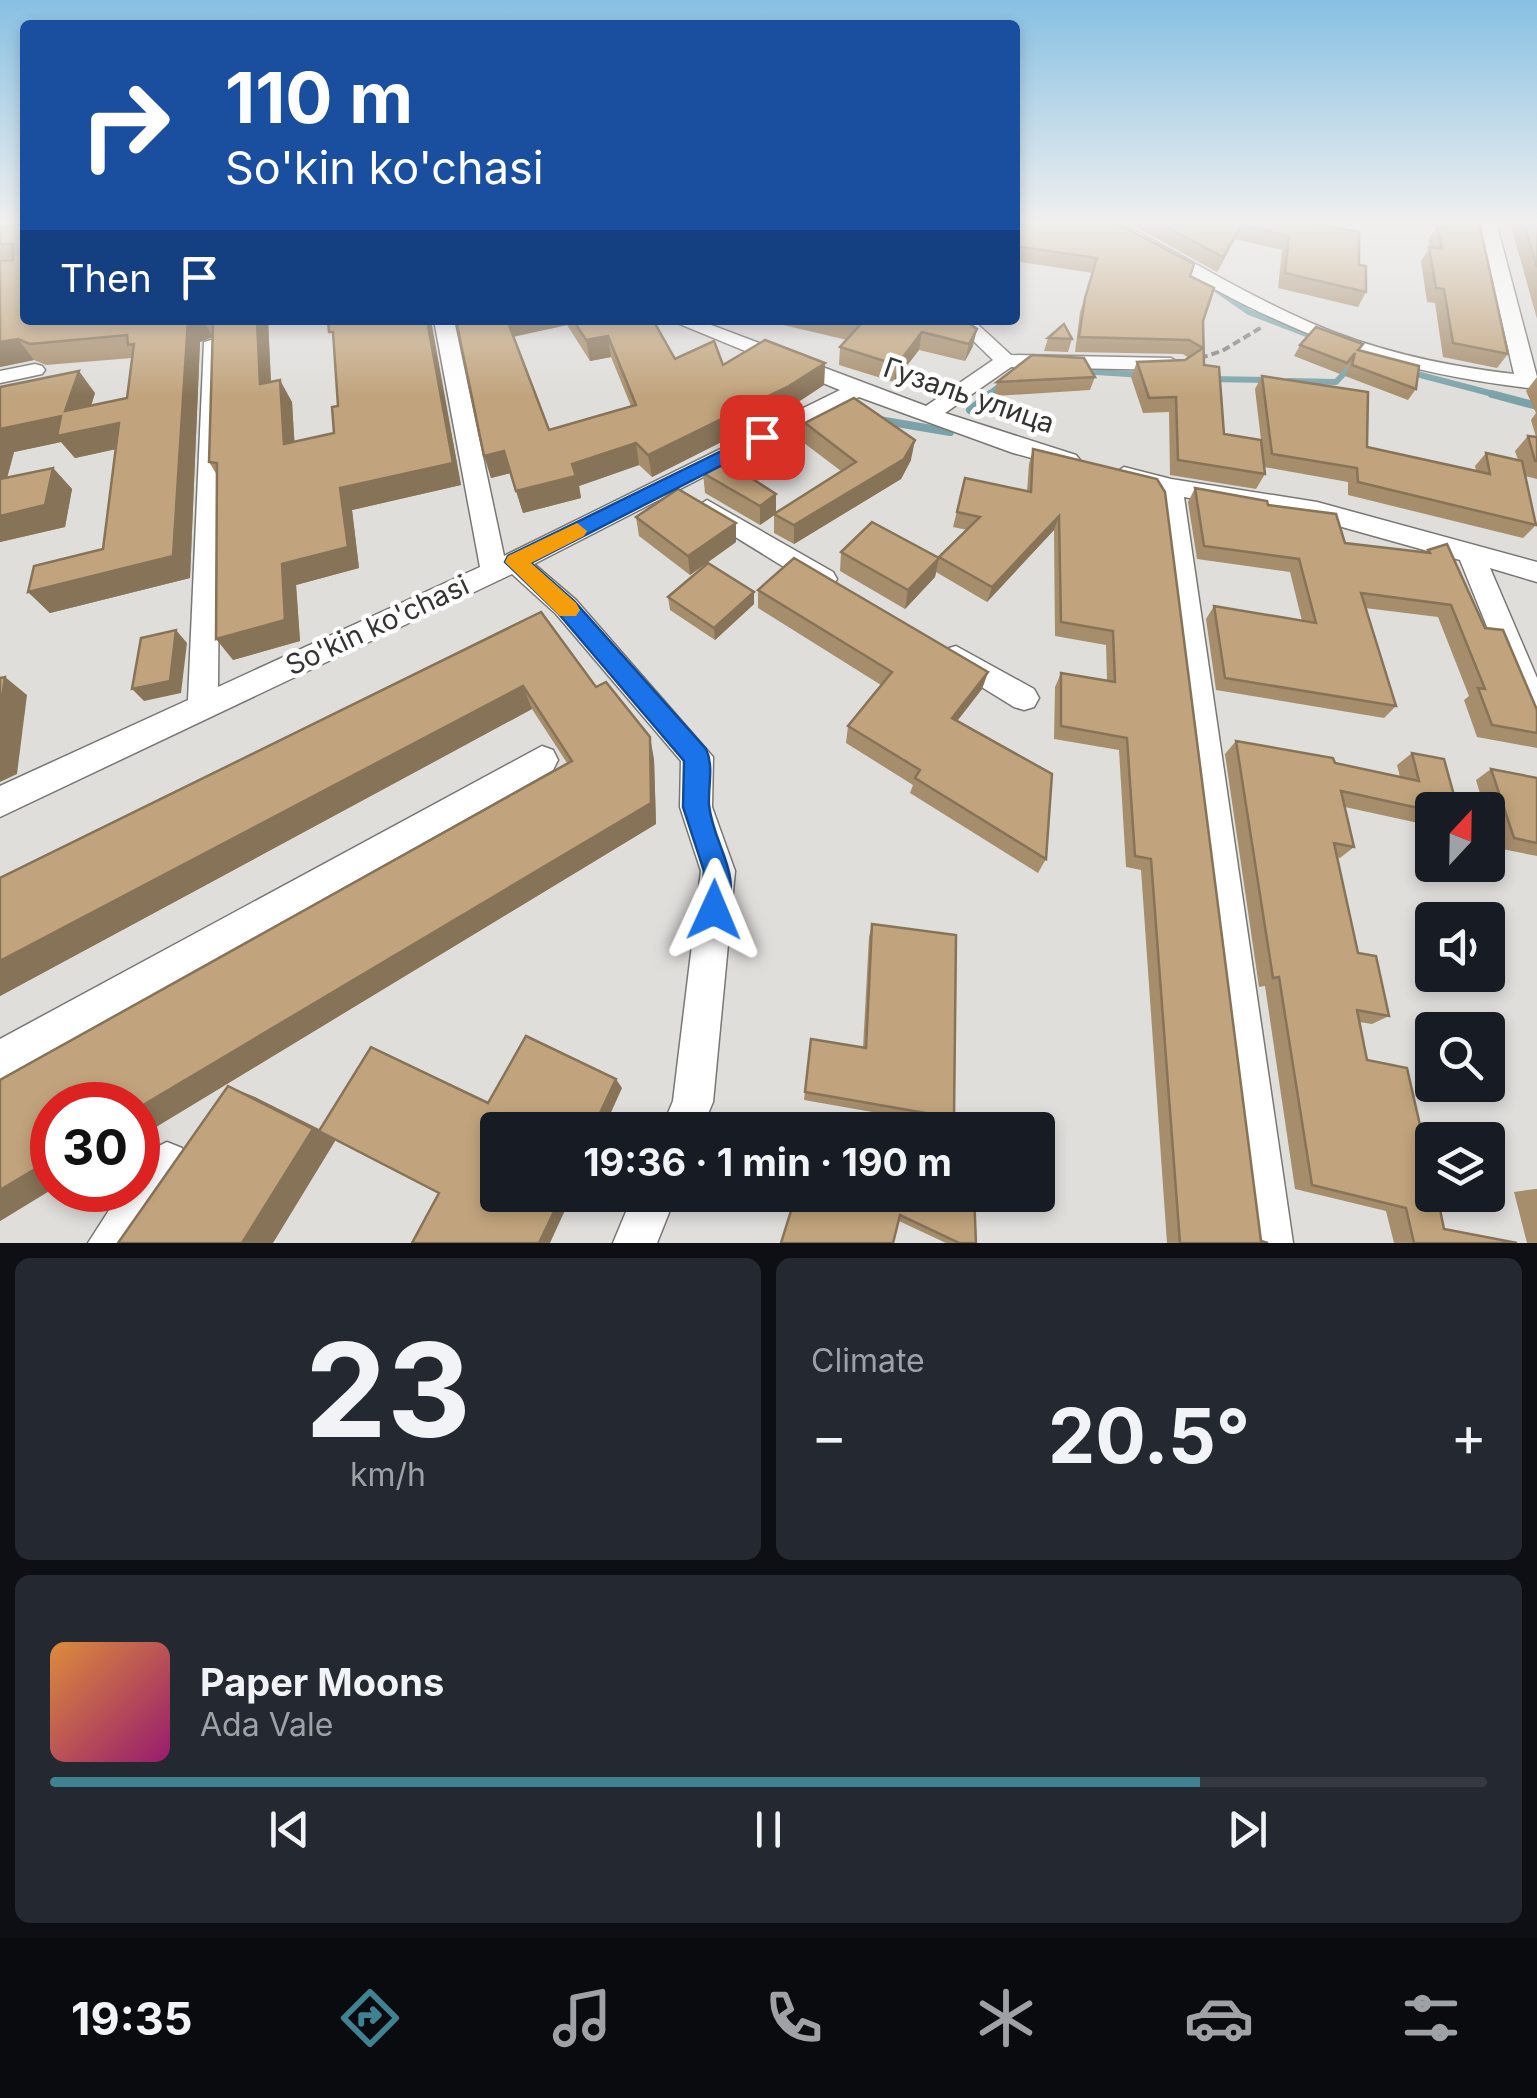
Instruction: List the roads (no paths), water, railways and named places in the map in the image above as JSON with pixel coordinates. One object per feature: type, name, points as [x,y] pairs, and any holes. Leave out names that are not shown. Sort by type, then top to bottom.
[{"type":"street","points":[[1219,280],[1280,316],[1400,362],[1531,382],[1503,280]]},
{"type":"street","points":[[445,325],[505,567],[566,607],[697,757],[696,807],[718,871],[693,1102],[689,1112]]},
{"type":"street","name":"Гузаль улица","points":[[693,325],[1022,448],[1170,488],[1318,511],[1537,572]]},
{"type":"street","points":[[967,325],[1006,361]]},
{"type":"street","points":[[203,705],[212,346]]},
{"type":"street","points":[[930,414],[1006,361],[1183,364]]},
{"type":"street","points":[[0,377],[35,370]]},
{"type":"street","name":"So'kin ko'chasi","points":[[0,802],[505,567],[858,389]]},
{"type":"street","points":[[667,484],[854,596]]},
{"type":"street","points":[[1170,488],[1271,1243]]},
{"type":"street","points":[[1471,554],[1537,713]]},
{"type":"street","points":[[939,647],[1024,698]]},
{"type":"street","points":[[0,1060],[542,760]]},
{"type":"street","points":[[110,1243],[167,1163]]},
{"type":"street","points":[[635,1243],[647,1212]]},
{"type":"waterway","points":[[1210,285],[1249,312],[1317,338]]},
{"type":"waterway","points":[[1289,381],[1336,382],[1351,366]]},
{"type":"waterway","points":[[1080,371],[1144,375]]},
{"type":"waterway","points":[[1409,372],[1501,396]]},
{"type":"waterway","points":[[1209,379],[1269,380]]},
{"type":"waterway","points":[[987,396],[1002,384]]},
{"type":"waterway","points":[[970,410],[990,394]]},
{"type":"waterway","points":[[1492,394],[1537,406]]},
{"type":"waterway","points":[[879,420],[950,432]]},
{"type":"waterway","points":[[729,476],[813,432]]}]
